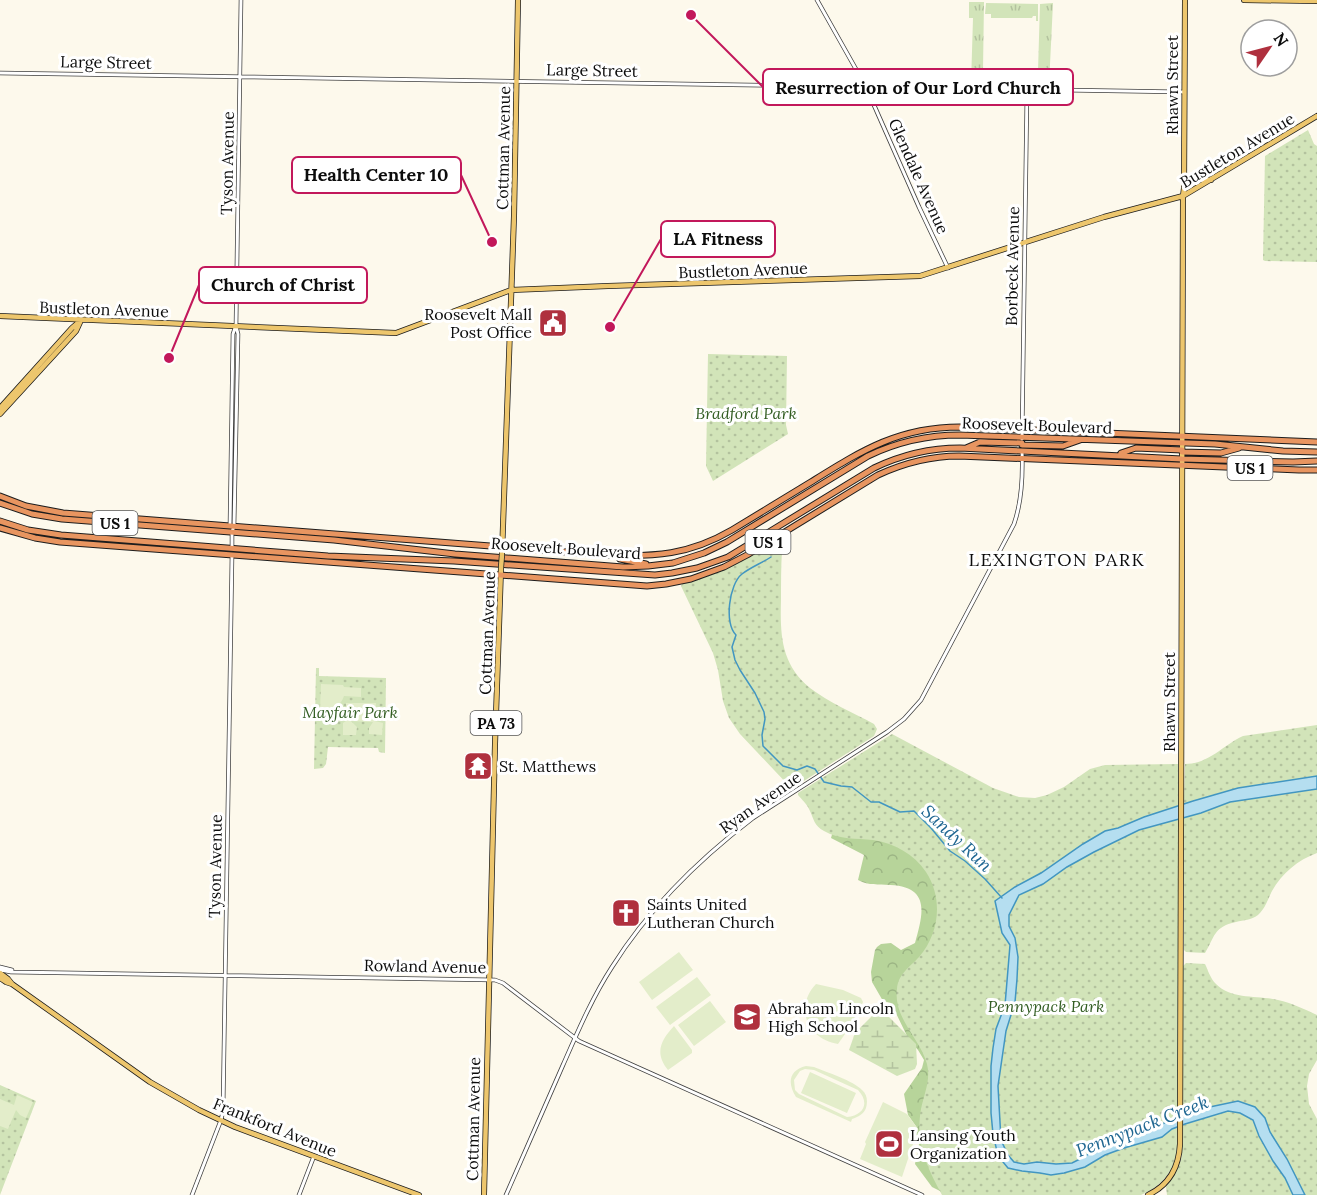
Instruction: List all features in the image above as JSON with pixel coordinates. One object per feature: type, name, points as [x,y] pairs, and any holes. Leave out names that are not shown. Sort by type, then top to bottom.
[{"type":"highway","name":"Roosevelt Boulevard","points":[[0,503],[24,512],[55,518],[313,532],[606,555],[653,556],[698,547],[725,534],[859,452],[905,434],[931,429],[951,427],[1076,432],[1299,470],[1317,470]]},
{"type":"highway","points":[[1076,432],[1101,441]]},
{"type":"highway","name":"Roosevelt Boulevard","points":[[0,496],[26,506],[55,512],[232,528],[270,535],[471,555],[623,567],[656,566],[681,561],[727,542],[860,460],[915,439],[942,435],[1113,455],[1136,448],[1182,451],[1317,442]]},
{"type":"highway","name":"Roosevelt Boulevard","points":[[0,528],[52,541],[232,552],[454,561],[638,575],[672,573],[697,568],[728,557],[874,468],[903,456],[934,450],[965,449],[980,442],[1063,447],[1081,440],[1101,441],[1293,462],[1317,461]]},
{"type":"highway","name":"US 1","points":[[1182,451],[1223,453],[1247,448],[1317,452]]},
{"type":"highway","name":"Roosevelt Boulevard","points":[[0,521],[28,530],[53,534],[232,552],[638,586],[683,581],[732,564],[878,475],[912,462],[951,456],[1124,463],[1182,451]]},
{"type":"highway","points":[[1098,454],[1124,463]]},
{"type":"highway","points":[[825,507],[846,485]]},
{"type":"highway","points":[[764,520],[791,494]]},
{"type":"highway","points":[[270,535],[313,532]]},
{"type":"highway","points":[[606,555],[656,566]]},
{"type":"highway","points":[[376,558],[413,568]]},
{"type":"main road","name":"Cottman Avenue","points":[[483,1195],[518,0]]},
{"type":"main road","name":"Rhawn Street","points":[[1183,196],[1181,189],[1185,0]]},
{"type":"main road","points":[[1244,0],[1317,1]]},
{"type":"main road","name":"Bustleton Avenue","points":[[0,316],[396,333],[511,290],[920,276],[1025,242],[1183,196],[1317,116]]},
{"type":"main road","name":"Rhawn Street","points":[[1148,1195],[1163,1185],[1172,1174],[1180,1144],[1183,170]]},
{"type":"main road","points":[[1184,178],[1211,180]]},
{"type":"main road","points":[[0,408],[81,320]]},
{"type":"main road","points":[[0,414],[74,332],[81,320]]},
{"type":"main road","name":"Frankford Avenue","points":[[0,970],[12,984],[149,1081],[220,1120],[419,1195]]},
{"type":"main road","points":[[8,979],[11,972]]},
{"type":"main road","name":"Frankford Avenue","points":[[0,978],[12,984]]},
{"type":"street","name":"Tyson Avenue","points":[[192,1195],[223,1111],[232,528],[238,334],[236,326],[241,0]]},
{"type":"street","name":"Glendale Avenue","points":[[817,0],[866,87],[948,268]]},
{"type":"street","name":"Large Street","points":[[0,73],[1184,92]]},
{"type":"street","name":"Borbeck Avenue","points":[[1022,444],[1027,90]]},
{"type":"street","name":"Ryan Avenue","points":[[506,1195],[589,1008],[612,968],[667,894],[702,859],[753,818],[896,726],[921,700],[1011,531],[1018,513],[1022,486],[1022,444]]},
{"type":"street","name":"Rowland Avenue","points":[[0,970],[17,971]]},
{"type":"street","name":"Rowland Avenue","points":[[0,970],[499,981],[579,1041],[922,1195]]},
{"type":"street","points":[[299,1195],[314,1156]]},
{"type":"green space","points":[[969,2],[984,2],[983,70],[986,71],[986,84],[971,84],[973,18],[969,18]]},
{"type":"green space","points":[[986,3],[1038,4],[1038,21],[1036,21],[1036,16],[1032,18],[991,18],[991,14],[985,14]]},
{"type":"green space","points":[[1053,3],[1049,85],[1025,85],[1025,72],[1038,71],[1040,4]]},
{"type":"green space","points":[[1308,130],[1317,146],[1317,262],[1265,261],[1263,260],[1265,156]]},
{"type":"green space","name":"Bradford Park","points":[[708,354],[787,356],[786,425],[788,434],[713,481],[706,466]]},
{"type":"green space","points":[[771,543],[782,550],[782,637],[793,669],[800,679],[817,693],[874,724],[877,729],[874,736],[793,788],[740,734],[729,718],[713,653],[681,586],[683,583],[729,567]]},
{"type":"green space","name":"Mayfair Park","points":[[316,668],[319,668],[319,676],[386,678],[385,753],[379,752],[378,748],[328,747],[326,764],[323,768],[314,769]]},
{"type":"green space","points":[[321,684],[361,688],[361,697],[344,696],[335,708],[320,709]]},
{"type":"green space","points":[[346,703],[376,703],[375,721],[383,723],[382,735],[369,734],[369,728],[373,722],[351,721],[357,727],[356,735],[343,735]]},
{"type":"green space","name":"Pennypack Park","points":[[1317,725],[1317,853],[1303,859],[1286,873],[1276,884],[1258,915],[1228,924],[1219,930],[1205,953],[1184,950],[1184,841],[1178,841],[1178,1090],[1183,1091],[1183,966],[1186,963],[1205,964],[1214,982],[1229,993],[1283,1001],[1317,1015],[1317,1060],[1309,1074],[1307,1086],[1309,1104],[1317,1119],[1317,1195],[1167,1195],[1166,1187],[1177,1170],[1182,1156],[1182,1151],[1177,1151],[1165,1178],[1141,1195],[942,1195],[927,1164],[921,1144],[920,1121],[928,1081],[927,1064],[919,1045],[903,1019],[897,999],[900,979],[926,948],[935,926],[937,904],[935,893],[926,872],[916,860],[896,847],[873,840],[836,836],[821,829],[798,793],[892,734],[993,788],[1019,797],[1035,798],[1047,795],[1064,787],[1090,769],[1105,765],[1178,764],[1179,796],[1184,796],[1185,764],[1209,758],[1243,736]]},
{"type":"green space","points":[[911,818],[1136,1195],[948,1195],[932,1187],[915,1164],[919,1144],[916,1136],[918,1129],[908,1115],[904,1094],[922,1068],[924,1060],[909,1040],[891,1003],[883,1001],[872,982],[871,972],[875,950],[881,944],[891,943],[901,950],[915,943],[921,904],[912,891],[903,887],[870,884],[858,880],[864,855],[831,838],[833,831]]},
{"type":"green space","points":[[679,952],[693,970],[652,1000],[639,982]]},
{"type":"green space","points":[[697,977],[711,995],[670,1025],[656,1007]]},
{"type":"green space","points":[[816,984],[843,990],[861,998],[863,1002],[854,1021],[838,1044],[818,1036],[807,1021],[806,1002]]},
{"type":"green space","points":[[710,1001],[726,1022],[694,1046],[678,1025]]},
{"type":"green space","points":[[880,1008],[916,1044],[915,1069],[897,1076],[849,1050],[855,1033]]},
{"type":"green space","points":[[674,1026],[692,1053],[668,1070],[660,1052],[666,1036]]},
{"type":"green space","points":[[814,1067],[858,1087],[866,1096],[865,1110],[851,1122],[796,1097],[791,1087],[791,1078],[800,1068]],"holes":[[[814,1070],[858,1090],[864,1099],[861,1111],[847,1117],[799,1094],[795,1090],[794,1080],[800,1071]]]},
{"type":"green space","points":[[810,1072],[856,1093],[847,1113],[801,1093]]},
{"type":"green space","points":[[0,1085],[36,1101],[0,1195]]},
{"type":"green space","points":[[17,1095],[33,1102],[26,1118],[16,1110],[8,1129],[0,1126],[0,1099],[14,1105]]},
{"type":"green space","name":"Lansing Youth Organization","points":[[883,1102],[907,1114],[918,1129],[902,1177],[860,1159]]},
{"type":"water","points":[[1317,776],[1317,789],[1230,802],[1201,813],[1139,830],[1094,852],[1043,884],[1019,895],[1009,915],[1009,926],[1015,938],[1018,957],[1017,979],[1015,1002],[1006,1031],[998,1086],[1001,1140],[1014,1162],[1024,1164],[1072,1163],[1118,1138],[1156,1127],[1185,1113],[1238,1101],[1255,1107],[1265,1118],[1270,1132],[1305,1195],[1293,1195],[1259,1136],[1253,1120],[1240,1113],[1228,1111],[1185,1124],[1172,1129],[1162,1137],[1124,1148],[1105,1155],[1085,1167],[1064,1173],[1051,1175],[1008,1168],[998,1156],[991,1113],[993,1048],[996,1029],[1005,1005],[1010,945],[1002,933],[995,901],[1105,831],[1238,788]]},
{"type":"waterway","name":"Sandy Run","points":[[771,557],[745,572],[738,579],[731,595],[729,614],[732,630],[736,635],[732,647],[735,660],[764,712],[763,746],[783,766],[797,770],[807,766],[815,769],[824,782],[852,787],[871,802],[879,802],[900,812],[914,811],[950,851],[985,879],[1002,898]]},
{"type":"place","name":"Resurrection of Our Lord Church","points":[[691,15]]},
{"type":"place","name":"Health Center 10","points":[[492,242]]},
{"type":"place","name":"Roosevelt Mall Post Office","points":[[553,323]]},
{"type":"place","name":"LA Fitness","points":[[610,327]]},
{"type":"place","name":"Church of Christ","points":[[169,358]]},
{"type":"place","name":"St. Matthews","points":[[478,766]]},
{"type":"place","name":"Saints United Lutheran Church","points":[[626,913]]},
{"type":"place","name":"Abraham Lincoln High School","points":[[747,1017]]},
{"type":"place","name":"Lansing Youth Organization","points":[[889,1144]]},
{"type":"district","name":"LEXINGTON PARK","points":[[1057,559]]},
{"type":"water label","name":"Pennypack Creek","points":[[1142,1126]]}]
